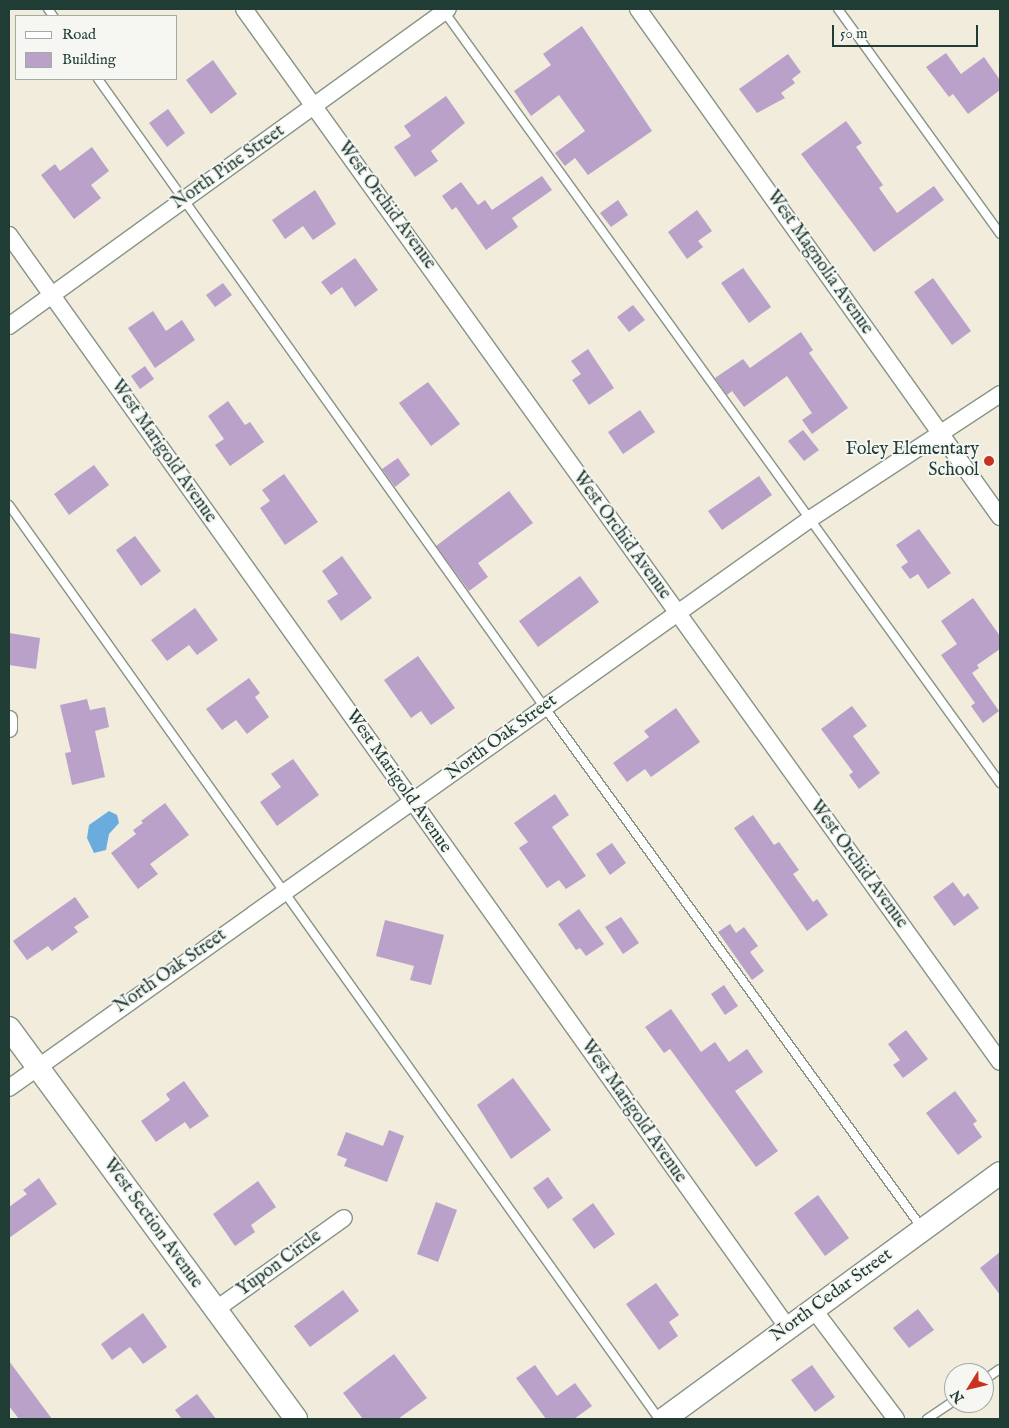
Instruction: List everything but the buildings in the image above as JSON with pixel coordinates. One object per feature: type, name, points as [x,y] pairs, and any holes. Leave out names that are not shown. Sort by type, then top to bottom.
[{"type":"street","name":"West Orchid Avenue","points":[[244,9],[1000,1062]]},
{"type":"street","name":"West Magnolia Avenue","points":[[638,9],[1000,517]]},
{"type":"street","name":"North Pine Street","points":[[9,326],[315,107],[445,10]]},
{"type":"street","name":"West Marigold Avenue","points":[[9,235],[788,1328]]},
{"type":"street","name":"North Oak Street","points":[[9,1088],[810,519],[1000,394]]},
{"type":"street","points":[[9,719],[9,729]]},
{"type":"street","name":"West Section Avenue","points":[[9,1028],[296,1419]]},
{"type":"street","name":"North Cedar Street","points":[[664,1419],[1000,1173]]},
{"type":"street","name":"Yupon Circle","points":[[215,1310],[344,1218]]},
{"type":"street","points":[[814,1310],[896,1419]]},
{"type":"lane","points":[[838,9],[1000,234]]},
{"type":"lane","points":[[445,10],[1000,783]]},
{"type":"lane","points":[[99,80],[544,708],[923,1230]]},
{"type":"lane","points":[[9,505],[659,1419]]},
{"type":"lane","points":[[928,1419],[944,1408]]},
{"type":"water","points":[[109,811],[117,815],[119,823],[109,834],[106,850],[94,853],[87,838],[89,825]]},
{"type":"place","name":"Foley Elementary School","points":[[989,461]]}]
